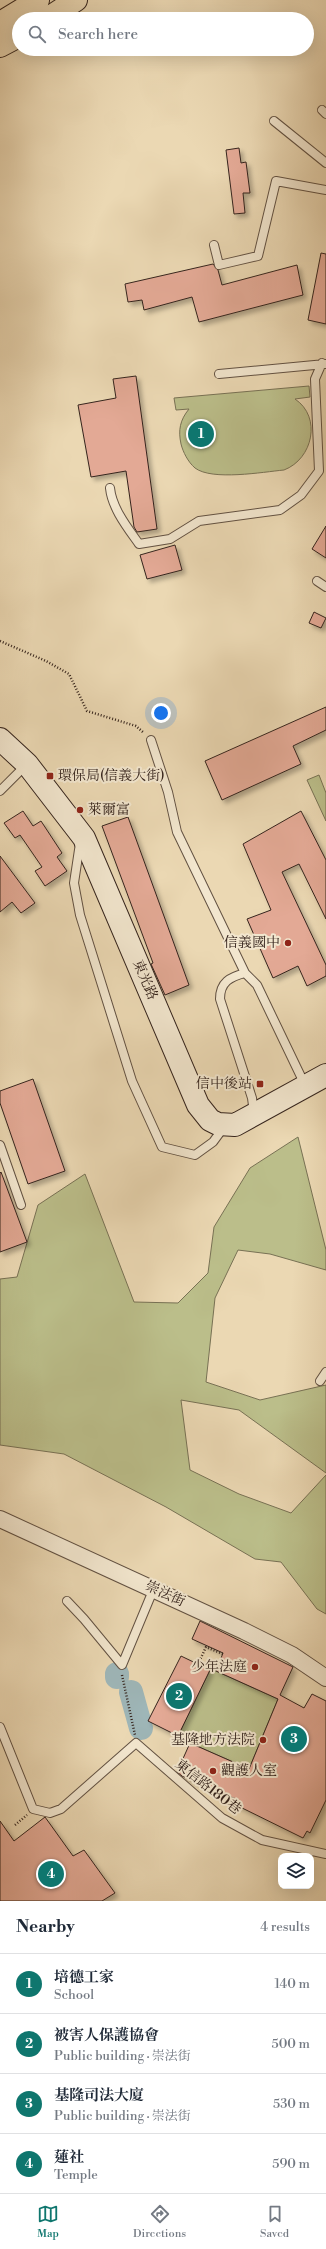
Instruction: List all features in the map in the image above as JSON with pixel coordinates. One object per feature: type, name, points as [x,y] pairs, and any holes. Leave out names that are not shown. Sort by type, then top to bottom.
[{"type":"highway","points":[[18,12],[38,0]]},
{"type":"highway","points":[[58,12],[74,1]]},
{"type":"highway","points":[[0,23],[12,16]]},
{"type":"highway","points":[[0,46],[12,40]]},
{"type":"street","name":"東光路","points":[[0,739],[27,764],[81,835],[198,1105],[210,1120],[226,1125]]},
{"type":"street","points":[[226,1125],[235,1125],[255,1116],[326,1075]]},
{"type":"street","name":"崇法街","points":[[0,1519],[154,1588],[292,1655],[326,1678]]},
{"type":"lane","points":[[274,121],[326,163]]},
{"type":"lane","points":[[214,245],[219,265],[258,256],[276,181],[326,190]]},
{"type":"lane","points":[[219,374],[324,364]]},
{"type":"lane","points":[[110,488],[111,496],[124,523],[139,544],[170,539],[199,521],[280,510],[301,495],[319,471],[315,379],[324,364]]},
{"type":"lane","points":[[317,581],[326,587]]},
{"type":"lane","points":[[151,740],[168,792],[178,832],[245,973],[257,985],[306,1086]]},
{"type":"lane","points":[[0,791],[27,764]]},
{"type":"lane","points":[[81,835],[74,883],[80,915],[132,1081],[162,1147],[195,1155],[213,1142],[226,1125]]},
{"type":"lane","points":[[245,973],[232,976],[222,984],[220,999],[252,1098],[255,1116]]},
{"type":"lane","points":[[0,1145],[21,1205]]},
{"type":"lane","points":[[320,1381],[326,1372]]},
{"type":"lane","points":[[67,1601],[122,1665],[154,1588]]},
{"type":"lane","points":[[0,1727],[34,1809],[50,1813],[61,1810],[136,1743]]},
{"type":"lane","name":"東信路180巷","points":[[136,1743],[222,1818],[262,1840],[326,1854]]},
{"type":"path","points":[[0,641],[46,661],[70,674],[87,711],[136,726],[151,740]]},
{"type":"path","points":[[198,1664],[206,1647],[223,1654]]},
{"type":"path","points":[[122,1665],[136,1743]]},
{"type":"path","points":[[178,1736],[190,1743]]},
{"type":"path","points":[[15,1825],[34,1809]]},
{"type":"green space","points":[[309,386],[310,397],[295,399],[309,416],[311,426],[307,447],[302,457],[294,465],[284,470],[225,475],[203,472],[195,468],[186,457],[181,444],[180,430],[182,421],[189,409],[176,410],[174,398]]},
{"type":"green space","points":[[319,775],[326,793],[326,821],[307,780]]},
{"type":"green space","points":[[298,1137],[326,1250],[326,1270],[270,1254],[238,1250],[215,1298],[206,1382],[260,1400],[326,1385],[326,1473],[239,1410],[181,1400],[190,1470],[239,1494],[291,1513],[326,1475],[326,1614],[317,1609],[281,1562],[255,1559],[166,1507],[64,1454],[0,1445],[0,1279],[17,1277],[38,1205],[85,1174],[134,1302],[178,1303],[208,1273],[214,1227],[250,1168]]},
{"type":"green space","points":[[210,1670],[216,1671],[278,1699],[249,1769],[190,1743],[178,1736]]},
{"type":"building","points":[[239,148],[241,163],[246,162],[250,193],[243,193],[245,213],[234,214],[226,150]]},
{"type":"building","points":[[321,253],[326,254],[326,324],[308,320]]},
{"type":"building","points":[[213,264],[218,270],[222,285],[297,265],[303,295],[199,322],[192,297],[144,310],[142,300],[128,302],[125,284]]},
{"type":"building","points":[[136,376],[157,529],[137,532],[134,527],[126,471],[91,477],[78,405],[116,398],[113,379]]},
{"type":"building","points":[[326,526],[326,558],[312,549]]},
{"type":"building","points":[[175,545],[182,570],[147,579],[140,555]]},
{"type":"building","points":[[314,612],[326,618],[321,628],[309,623]]},
{"type":"building","points":[[326,707],[326,730],[293,746],[301,764],[222,800],[205,761]]},
{"type":"building","points":[[23,811],[33,826],[41,821],[62,853],[57,857],[67,871],[45,886],[35,871],[42,867],[20,835],[15,838],[4,823]]},
{"type":"building","points":[[301,811],[326,860],[326,919],[299,864],[282,872],[326,965],[326,976],[307,986],[298,966],[273,978],[247,919],[271,910],[243,844]]},
{"type":"building","points":[[128,817],[189,985],[165,995],[151,964],[153,963],[102,826]]},
{"type":"building","points":[[0,856],[35,903],[21,913],[12,902],[0,912]]},
{"type":"building","points":[[33,1079],[65,1171],[28,1184],[0,1103],[0,1091]]},
{"type":"building","points":[[1,1172],[27,1242],[0,1252],[0,1173]]},
{"type":"building","points":[[200,1621],[293,1667],[280,1695],[304,1708],[312,1694],[326,1701],[326,1800],[310,1833],[307,1831],[303,1838],[234,1804],[236,1799],[182,1776],[177,1772],[190,1743],[249,1769],[278,1699],[216,1671],[223,1653],[192,1639]]},
{"type":"building","points":[[181,1656],[210,1670],[178,1736],[148,1721]]},
{"type":"building","points":[[45,1817],[73,1856],[84,1850],[115,1893],[102,1901],[0,1901],[0,1821],[14,1841]]},
{"type":"waterway","points":[[131,1692],[141,1728]]},
{"type":"place","name":"培德工家","points":[[201,434]]},
{"type":"place","name":"環保局(信義大街)","points":[[50,776]]},
{"type":"place","name":"萊爾富","points":[[80,810]]},
{"type":"place","name":"信義國中","points":[[288,943]]},
{"type":"place","name":"信中後站","points":[[260,1084]]},
{"type":"place","name":"少年法庭","points":[[255,1667]]},
{"type":"place","name":"被害人保護協會","points":[[179,1696]]},
{"type":"place","name":"基隆司法大廈","points":[[294,1739]]},
{"type":"place","name":"基隆地方法院","points":[[263,1740]]},
{"type":"place","name":"觀護人室","points":[[213,1771]]},
{"type":"place","name":"蓮社","points":[[51,1874]]}]
